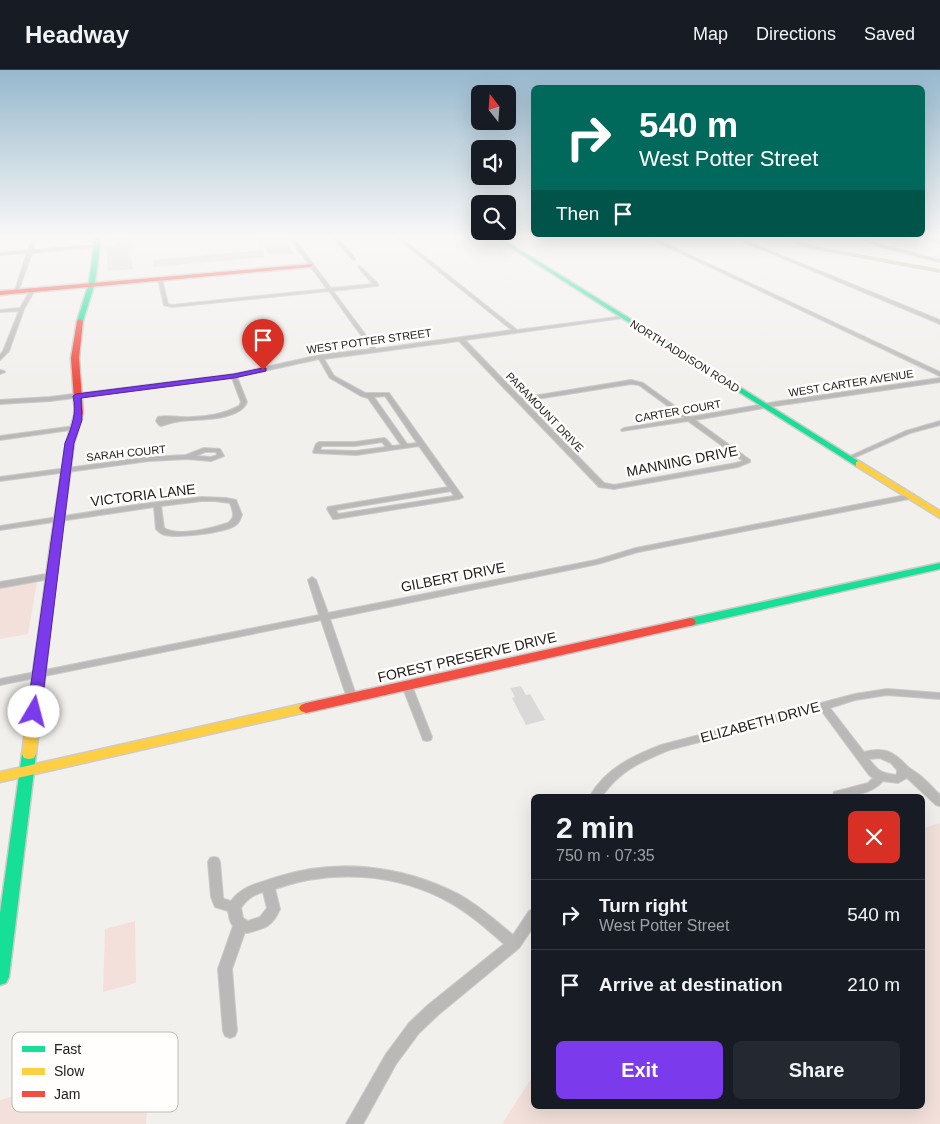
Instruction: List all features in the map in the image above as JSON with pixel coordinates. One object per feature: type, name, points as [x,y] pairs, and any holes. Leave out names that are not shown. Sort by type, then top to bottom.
[{"type":"street","points":[[16,292],[18,286]]},
{"type":"street","points":[[0,293],[76,286]]},
{"type":"street","points":[[0,977],[5,903],[26,771],[66,469],[71,438],[79,413],[76,396],[75,358],[77,334],[90,286]]},
{"type":"street","points":[[162,286],[166,305],[168,306],[366,286]]},
{"type":"street","points":[[327,286],[374,350]]},
{"type":"street","points":[[460,286],[516,331]]},
{"type":"street","name":"NORTH ADDISON ROAD","points":[[575,286],[940,515]]},
{"type":"street","points":[[755,286],[940,374]]},
{"type":"street","points":[[854,286],[940,322]]},
{"type":"street","points":[[0,358],[6,351],[22,309],[33,290]]},
{"type":"street","points":[[0,311],[22,309]]},
{"type":"street","name":"WEST POTTER STREET","points":[[0,402],[76,396],[234,376],[320,357],[623,317]]},
{"type":"street","name":"PARAMOUNT DRIVE","points":[[460,338],[602,485],[621,486]]},
{"type":"street","points":[[320,357],[332,378],[363,395],[387,394],[459,497],[336,517],[331,509]]},
{"type":"street","points":[[181,419],[224,414],[242,407],[244,402],[234,376]]},
{"type":"street","name":"WEST CARTER AVENUE","points":[[766,406],[940,380]]},
{"type":"street","points":[[519,400],[638,383],[691,419]]},
{"type":"street","points":[[370,396],[404,446]]},
{"type":"street","name":"CARTER COURT","points":[[624,430],[766,406]]},
{"type":"street","name":"MANNING DRIVE","points":[[621,486],[738,466],[748,461],[691,419]]},
{"type":"street","points":[[850,458],[908,432],[940,423]]},
{"type":"street","points":[[0,438],[74,428]]},
{"type":"street","points":[[390,448],[384,440],[355,444],[319,444],[316,452],[356,453],[421,444]]},
{"type":"street","name":"SARAH COURT","points":[[0,479],[140,460],[187,457]]},
{"type":"street","name":"GILBERT DRIVE","points":[[0,682],[598,562],[636,550],[911,496]]},
{"type":"street","name":"VICTORIA LANE","points":[[0,528],[157,504],[230,500],[235,505],[238,515],[234,523],[179,534],[166,534],[160,529],[157,504]]},
{"type":"street","name":"FOREST PRESERVE DRIVE","points":[[0,777],[940,566]]},
{"type":"street","points":[[0,585],[52,576]]},
{"type":"street","points":[[312,580],[352,698]]},
{"type":"street","points":[[407,686],[427,737]]},
{"type":"street","name":"ELIZABETH DRIVE","points":[[597,794],[618,771],[662,748],[855,697],[888,692],[940,696]]},
{"type":"street","points":[[823,706],[863,756],[873,772],[881,777],[898,779],[903,775],[903,769]]},
{"type":"street","points":[[863,756],[880,753],[892,757],[940,802]]},
{"type":"street","points":[[842,794],[872,786],[881,777]]},
{"type":"street","points":[[214,862],[217,897],[220,903],[234,907]]},
{"type":"street","points":[[234,907],[244,895],[290,878],[318,872],[344,870],[389,876],[420,884],[455,899],[514,944]]},
{"type":"street","points":[[234,907],[237,921],[247,927],[264,922],[274,909],[268,886]]},
{"type":"street","points":[[354,1124],[391,1059],[414,1028],[433,1010],[514,944],[531,919]]},
{"type":"street","points":[[230,1031],[225,970],[241,923]]},
{"type":"shaded area","points":[[37,582],[28,634],[0,639],[0,588]]},
{"type":"shaded area","points":[[940,823],[940,1124],[502,1124],[531,1079],[531,1109],[925,1109],[925,827]]},
{"type":"shaded area","points":[[135,921],[136,983],[103,992],[105,929]]},
{"type":"shaded area","points":[[12,1096],[12,1112],[147,1112],[146,1124],[0,1124],[0,1100]]},
{"type":"building","points":[[521,686],[526,695],[530,694],[545,720],[526,725],[512,698],[515,697],[510,688]]},
{"type":"traffic: fast","points":[[80,321],[91,286]]},
{"type":"traffic: fast","points":[[575,286],[859,464]]},
{"type":"traffic: fast","points":[[690,622],[940,566]]},
{"type":"traffic: fast","points":[[0,977],[29,754]]},
{"type":"traffic: slow","points":[[859,464],[940,515]]},
{"type":"traffic: slow","points":[[29,754],[55,547]]},
{"type":"traffic: slow","points":[[0,777],[306,708]]},
{"type":"traffic: jam","points":[[0,293],[76,286]]},
{"type":"traffic: jam","points":[[55,547],[70,443],[79,413],[75,358],[80,321]]},
{"type":"traffic: jam","points":[[306,708],[690,622]]},
{"type":"route","points":[[34,712],[70,443],[79,413],[79,404],[76,396],[234,376],[263,370]]}]
